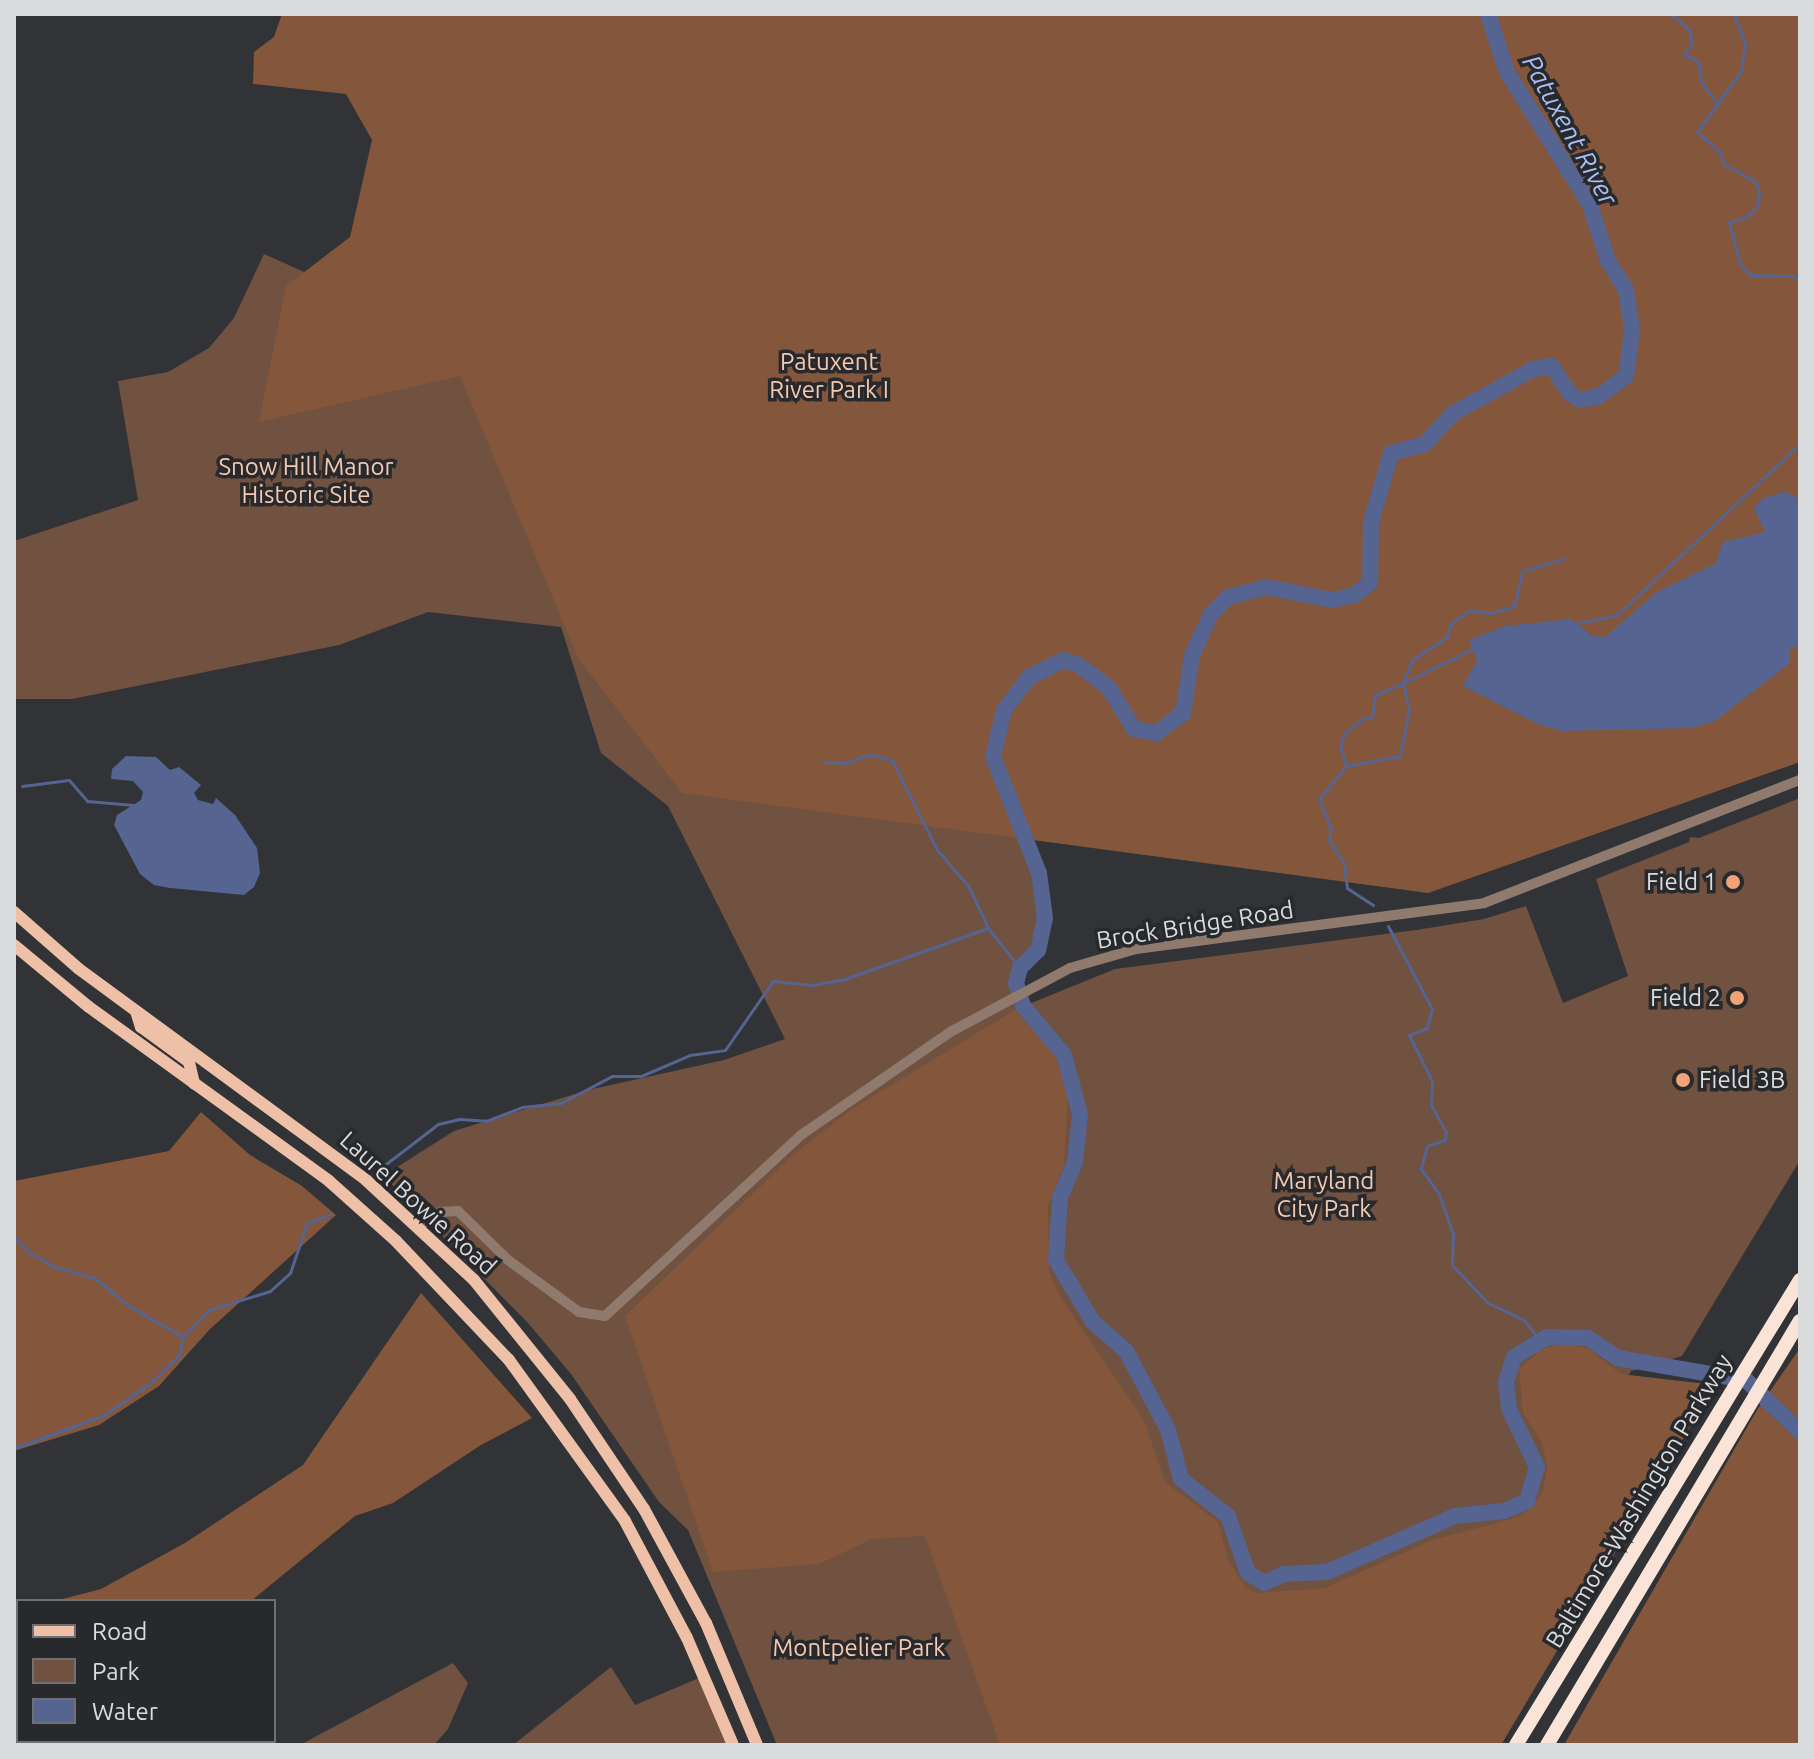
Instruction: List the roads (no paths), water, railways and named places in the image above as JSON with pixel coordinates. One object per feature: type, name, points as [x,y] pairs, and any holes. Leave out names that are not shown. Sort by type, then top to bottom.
[{"type":"highway","name":"Baltimore-Washington Parkway","points":[[1516,1745],[1701,1437],[1800,1280]]},
{"type":"highway","name":"Baltimore-Washington Parkway","points":[[1547,1745],[1799,1323]]},
{"type":"main road","name":"Laurel Bowie Road","points":[[14,912],[136,1011],[325,1147],[474,1280],[601,1443],[690,1590],[757,1745]]},
{"type":"main road","name":"Laurel Bowie Road","points":[[14,945],[60,986],[346,1196],[509,1360],[625,1521],[687,1638],[733,1745]]},
{"type":"main road","points":[[136,1011],[141,1027],[189,1062],[194,1083]]},
{"type":"street","name":"Brock Bridge Road","points":[[418,1227],[440,1212],[458,1211],[508,1260],[579,1312],[596,1319],[624,1301],[801,1135],[942,1037],[1029,988],[1086,962],[1136,949],[1484,903],[1800,780]]},
{"type":"water","points":[[1786,492],[1800,499],[1800,645],[1790,649],[1790,663],[1715,721],[1692,728],[1562,731],[1540,725],[1463,686],[1477,660],[1469,640],[1505,626],[1571,619],[1592,636],[1605,637],[1657,592],[1716,563],[1723,542],[1765,532],[1754,508],[1763,498]]},
{"type":"water","points":[[126,756],[156,757],[170,770],[179,767],[201,785],[194,793],[198,800],[213,804],[216,798],[235,815],[257,848],[260,873],[254,887],[244,895],[170,888],[154,885],[140,874],[114,825],[117,815],[141,800],[143,792],[133,781],[111,779],[112,769]]},
{"type":"waterway","name":"Patuxent River","points":[[1488,14],[1507,72],[1590,205],[1608,261],[1626,290],[1632,330],[1626,376],[1599,396],[1581,400],[1570,394],[1552,366],[1533,369],[1452,414],[1425,444],[1391,453],[1371,522],[1370,583],[1354,595],[1332,600],[1267,587],[1228,597],[1211,614],[1192,655],[1183,713],[1156,733],[1134,729],[1109,688],[1079,665],[1063,660],[1029,677],[1004,710],[993,757],[1039,873],[1045,918],[1038,950],[1020,968],[1016,983],[1023,1006],[1064,1055],[1080,1114],[1075,1162],[1060,1198],[1056,1260],[1093,1322],[1126,1351],[1168,1430],[1181,1479],[1228,1516],[1248,1573],[1264,1583],[1284,1574],[1327,1572],[1455,1516],[1504,1511],[1527,1501],[1537,1467],[1509,1409],[1506,1382],[1514,1357],[1547,1337],[1588,1338],[1618,1358],[1746,1380],[1800,1432]]},
{"type":"waterway","points":[[1671,14],[1689,29],[1692,43],[1684,55],[1698,61],[1701,82],[1716,102]]},
{"type":"waterway","points":[[1734,14],[1745,44],[1741,71],[1697,132],[1720,152],[1724,164],[1755,181],[1759,192],[1758,205],[1748,216],[1729,222],[1740,264],[1750,275],[1795,276],[1800,285]]},
{"type":"waterway","points":[[1578,623],[1617,615],[1800,444]]},
{"type":"waterway","points":[[1373,905],[1347,888],[1344,863],[1329,841],[1331,829],[1319,799],[1346,766],[1340,745],[1344,734],[1362,719],[1372,717],[1375,695],[1403,683],[1412,660],[1447,637],[1451,624],[1462,615],[1470,610],[1490,613],[1514,606],[1523,571],[1563,559]]},
{"type":"waterway","points":[[1346,766],[1400,756],[1409,709],[1403,683],[1472,649]]},
{"type":"waterway","points":[[822,762],[846,763],[869,754],[892,760],[937,850],[969,887],[988,928]]},
{"type":"waterway","points":[[22,786],[69,780],[87,801],[134,805]]},
{"type":"waterway","points":[[1388,926],[1432,1009],[1427,1028],[1409,1035],[1432,1081],[1431,1105],[1446,1132],[1445,1140],[1427,1146],[1421,1169],[1439,1194],[1453,1234],[1452,1265],[1488,1303],[1524,1320],[1539,1340]]},
{"type":"waterway","points":[[382,1167],[438,1124],[460,1119],[486,1121],[522,1107],[561,1103],[612,1076],[641,1076],[690,1055],[725,1050],[773,981],[812,985],[845,979],[988,928],[1020,968]]},
{"type":"waterway","points":[[14,1236],[30,1253],[55,1267],[95,1278],[126,1304],[183,1337],[208,1310],[270,1291],[290,1273],[307,1223],[330,1214]]},
{"type":"waterway","points":[[14,1448],[104,1415],[149,1384],[179,1355],[183,1337]]},
{"type":"place","name":"Field 1","points":[[1733,882]]},
{"type":"place","name":"Field 2","points":[[1737,998]]},
{"type":"place","name":"Field 3B","points":[[1683,1080]]},
{"type":"park label","name":"Patuxent River Park I","points":[[829,376]]},
{"type":"park label","name":"Snow Hill Manor Historic Site","points":[[306,481]]},
{"type":"park label","name":"Maryland City Park","points":[[1324,1195]]},
{"type":"park label","name":"Montpelier Park","points":[[859,1648]]}]
